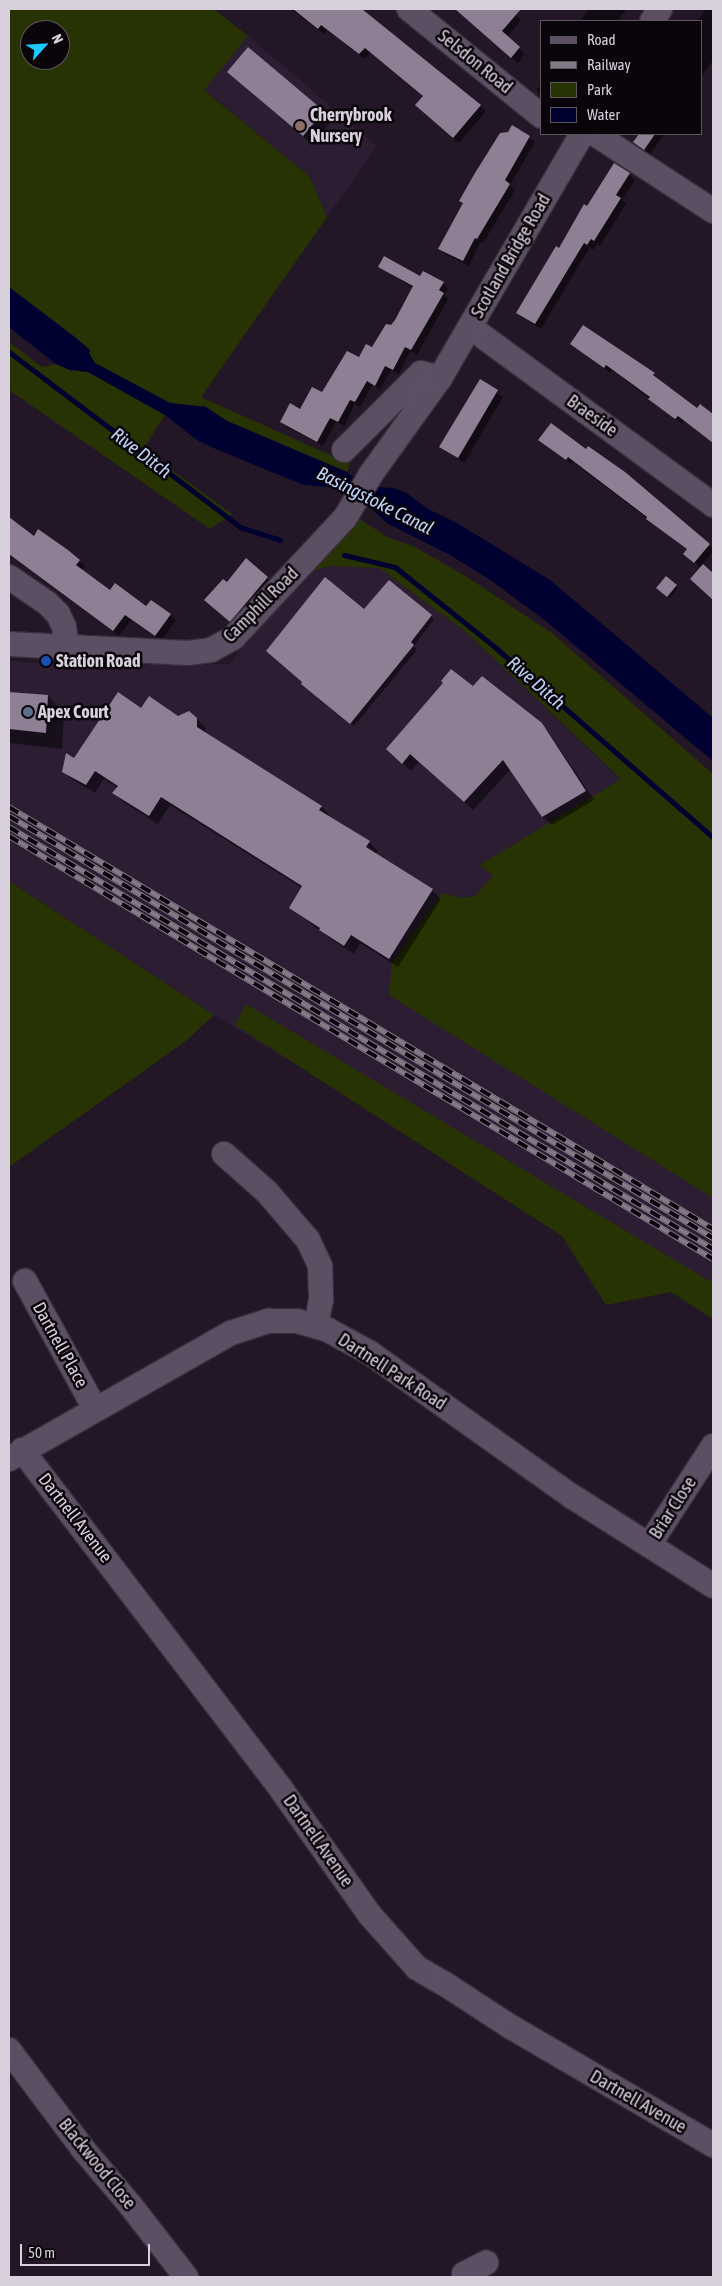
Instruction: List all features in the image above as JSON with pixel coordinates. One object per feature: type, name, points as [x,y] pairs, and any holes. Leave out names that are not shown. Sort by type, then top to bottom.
[{"type":"street","name":"Selsdon Road","points":[[409,9],[540,115]]},
{"type":"street","points":[[653,20],[660,9]]},
{"type":"street","points":[[580,136],[713,211]]},
{"type":"street","name":"Scotland Bridge Road","points":[[371,474],[440,378],[580,136]]},
{"type":"street","name":"Braeside","points":[[470,327],[713,505]]},
{"type":"street","points":[[344,450],[421,373],[440,378]]},
{"type":"street","name":"Camphill Road","points":[[9,644],[188,653],[210,650],[226,644],[272,598],[345,518],[371,474]]},
{"type":"street","points":[[9,576],[47,603],[58,614],[64,626],[67,647]]},
{"type":"street","points":[[224,1154],[267,1192],[308,1240],[320,1266],[321,1300],[316,1326]]},
{"type":"street","name":"Dartnell Place","points":[[25,1281],[96,1408]]},
{"type":"street","name":"Dartnell Park Road","points":[[16,1455],[231,1333],[269,1321],[297,1321],[328,1330],[370,1353],[573,1497],[713,1586]]},
{"type":"street","name":"Briar Close","points":[[648,1545],[713,1446]]},
{"type":"street","name":"Dartnell Avenue","points":[[16,1455],[281,1789],[370,1915],[417,1968],[511,2027],[713,2145]]},
{"type":"street","name":"Blackwood Close","points":[[9,2050],[83,2149],[186,2277]]},
{"type":"street","points":[[465,2277],[464,2274],[486,2263]]},
{"type":"shaded area","name":"Cherrybrook Nursery","points":[[248,36],[377,146],[327,217],[309,176],[204,89]]},
{"type":"shaded area","points":[[329,566],[379,568],[466,632],[621,780],[480,865],[493,876],[475,896],[461,898],[442,893],[392,963],[713,1184],[713,1316],[214,1015],[9,881],[9,661],[66,665],[229,664],[304,574]]},
{"type":"green space","points":[[9,9],[214,9],[248,36],[204,90],[309,176],[327,217],[201,397],[350,464],[347,472],[227,421],[206,407],[170,403],[95,363],[89,353],[90,350],[9,287]]},
{"type":"green space","points":[[9,342],[42,367],[56,364],[70,370],[88,372],[165,415],[143,449],[232,514],[210,529],[9,390]]},
{"type":"green space","points":[[354,515],[387,537],[413,546],[464,575],[553,634],[713,774],[713,1198],[389,995],[392,963],[442,893],[461,898],[475,896],[493,876],[480,865],[621,779],[466,632],[379,568],[329,566],[304,574]]},
{"type":"green space","points":[[9,881],[214,1015],[186,1041],[9,1167]]},
{"type":"green space","points":[[246,1004],[713,1283],[713,1319],[671,1292],[606,1305],[562,1236],[235,1025]]},
{"type":"water","name":"Basingstoke Canal","points":[[9,287],[90,350],[89,353],[95,363],[170,403],[206,407],[227,421],[347,472],[364,486],[393,488],[405,492],[428,509],[457,523],[550,580],[713,718],[713,761],[547,622],[489,579],[450,555],[387,523],[359,497],[338,488],[304,485],[218,450],[197,440],[165,415],[88,372],[70,370],[56,364],[9,327]]},
{"type":"building","points":[[293,9],[362,9],[481,105],[453,138],[415,105],[423,96],[365,48],[359,54],[321,25],[318,29]]},
{"type":"building","points":[[455,9],[521,9],[502,31],[520,47],[511,58]]},
{"type":"building","points":[[248,47],[324,111],[303,136],[227,72]]},
{"type":"building","points":[[512,125],[530,136],[505,180],[510,184],[477,239],[475,238],[463,261],[438,249],[463,203],[459,201],[475,173],[500,133],[508,132]]},
{"type":"building","points":[[638,135],[654,135],[644,150],[633,142]]},
{"type":"building","points":[[614,163],[630,173],[616,195],[621,198],[594,241],[591,239],[587,245],[584,243],[535,324],[516,313],[556,246],[559,248],[584,204],[587,206]]},
{"type":"building","points":[[384,256],[420,276],[423,271],[444,282],[439,290],[444,293],[411,350],[405,347],[393,370],[385,366],[375,386],[367,381],[355,402],[350,400],[338,422],[330,418],[317,442],[280,422],[290,403],[300,409],[312,387],[322,392],[347,351],[359,357],[366,344],[372,347],[386,324],[391,325],[395,320],[413,286],[378,267]]},
{"type":"building","points":[[583,325],[655,373],[653,375],[697,408],[700,404],[713,414],[713,443],[678,416],[675,419],[648,399],[650,397],[606,365],[604,368],[570,344]]},
{"type":"building","points":[[480,379],[498,390],[458,458],[439,447]]},
{"type":"building","points":[[551,423],[586,449],[588,446],[625,472],[710,544],[694,563],[683,554],[687,549],[646,519],[647,517],[568,457],[566,460],[538,440]]},
{"type":"building","points":[[9,517],[34,536],[38,529],[68,550],[80,560],[76,565],[110,590],[115,583],[146,606],[151,600],[171,614],[155,636],[125,615],[113,631],[9,554]]},
{"type":"building","points":[[246,558],[268,577],[230,622],[204,600],[223,579],[227,582]]},
{"type":"building","points":[[703,564],[713,573],[713,600],[690,579]]},
{"type":"building","points":[[666,576],[677,585],[667,597],[656,588]]},
{"type":"building","points":[[325,577],[364,609],[389,580],[432,615],[411,642],[414,645],[350,724],[301,684],[302,682],[266,651]]},
{"type":"building","points":[[451,669],[473,686],[482,676],[542,723],[586,791],[542,817],[503,760],[464,802],[410,754],[402,764],[386,749],[443,683],[441,681]]},
{"type":"building","name":"Apex Court","points":[[9,692],[48,695],[46,733],[9,729]]},
{"type":"building","points":[[118,692],[141,708],[149,696],[178,716],[189,711],[197,718],[197,727],[322,806],[319,810],[370,841],[366,847],[433,889],[389,959],[351,935],[344,946],[319,930],[320,928],[289,908],[302,886],[161,797],[149,816],[112,793],[118,786],[95,771],[86,785],[62,772],[66,753],[74,758]]},
{"type":"waterway","name":"Rive Ditch","points":[[9,352],[240,527],[280,540]]},
{"type":"waterway","name":"Rive Ditch","points":[[344,555],[395,567],[496,648],[713,837]]},
{"type":"railway","points":[[9,807],[713,1229]]},
{"type":"railway","points":[[9,816],[713,1238]]},
{"type":"railway","points":[[9,827],[713,1249]]},
{"type":"railway","points":[[9,836],[713,1259]]},
{"type":"place","name":"Cherrybrook Nursery","points":[[300,126]]},
{"type":"place","name":"Station Road","points":[[46,661]]},
{"type":"place","name":"Apex Court","points":[[28,712]]}]
